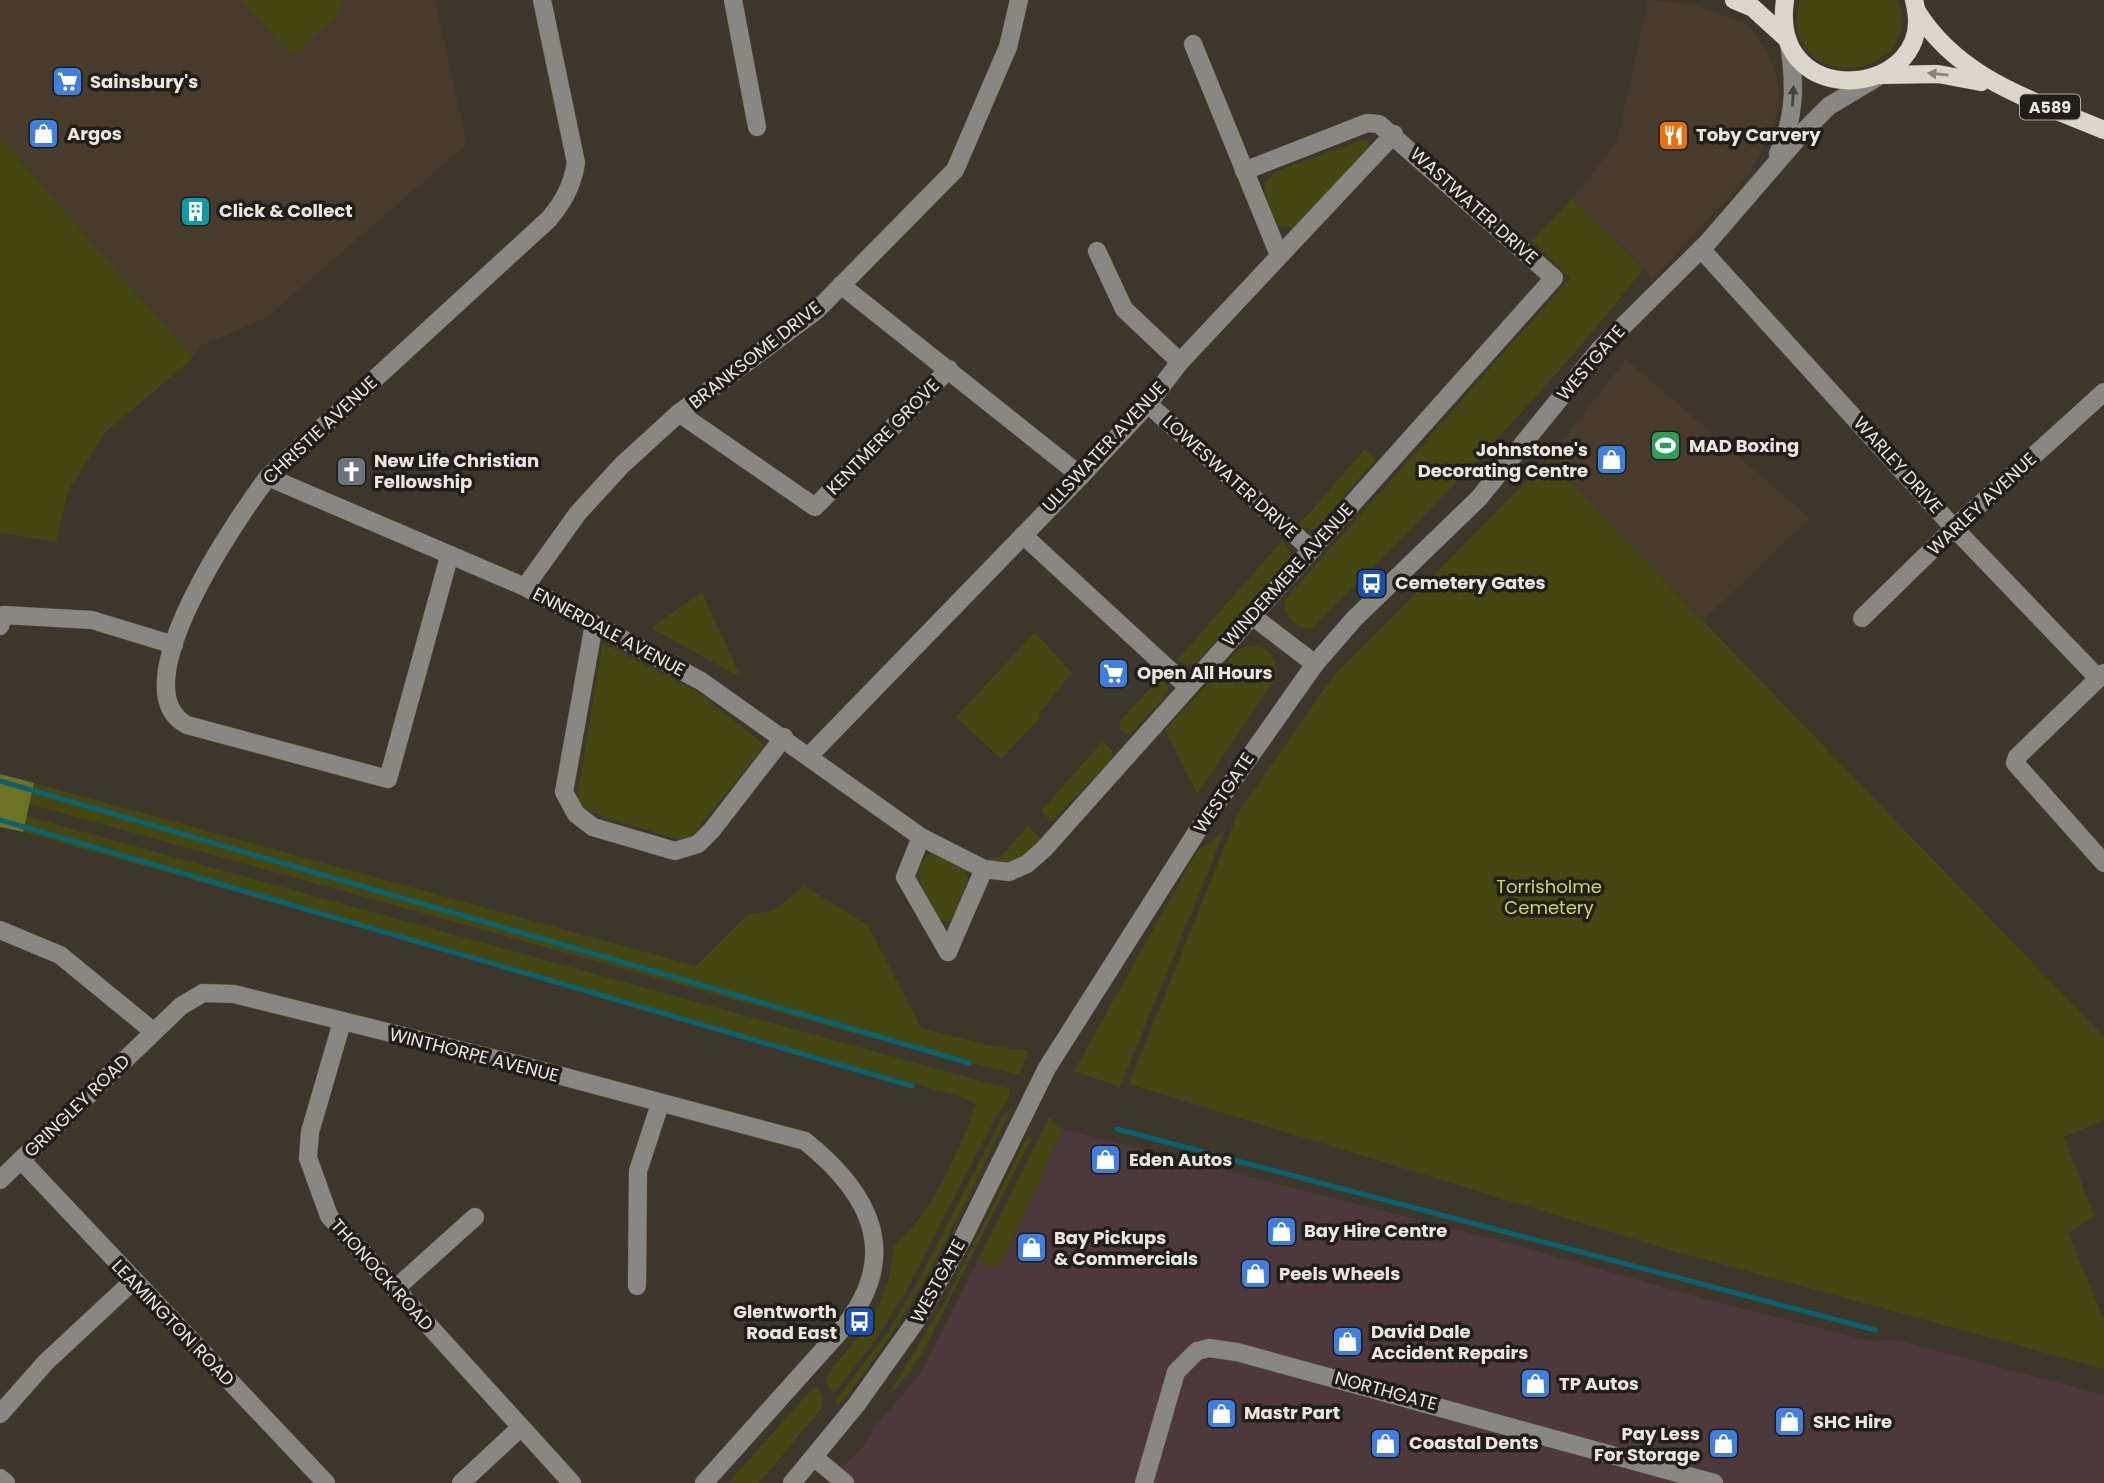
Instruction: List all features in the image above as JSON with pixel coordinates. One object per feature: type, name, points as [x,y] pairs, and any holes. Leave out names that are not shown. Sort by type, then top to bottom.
[{"type":"main road","name":"A589","points":[[1734,0],[1753,8],[1788,41],[1798,58],[1813,72],[1832,80],[1853,82],[1878,76],[1938,74],[1995,85],[2104,130]]},
{"type":"main road","points":[[1785,0],[1783,21],[1788,41]]},
{"type":"main road","name":"A589","points":[[1878,76],[1895,65],[1907,50],[1914,34],[1916,4]]},
{"type":"main road","name":"A589","points":[[1916,4],[1948,52],[1995,85]]},
{"type":"street","name":"CHRISTIE AVENUE","points":[[450,557],[388,779],[187,725],[175,719],[164,696],[174,645],[203,574],[232,524],[268,477],[549,219],[572,185],[576,163],[542,0]]},
{"type":"street","points":[[733,0],[757,127]]},
{"type":"street","name":"BRANKSOME DRIVE","points":[[525,587],[578,513],[622,466],[679,413],[817,310],[955,170],[1008,47],[1019,0]]},
{"type":"street","name":"WESTGATE","points":[[1763,182],[1783,143],[1793,105],[1794,74],[1788,41]]},
{"type":"street","points":[[1193,44],[1279,255]]},
{"type":"street","name":"WESTGATE","points":[[792,1483],[816,1458],[916,1321],[1047,1068],[1198,830],[1315,664],[1354,619],[1479,498],[1600,349],[1701,249],[1763,182],[1798,138],[1829,106],[1878,76]]},
{"type":"street","points":[[1244,171],[1367,123],[1379,124],[1394,134]]},
{"type":"street","name":"ULLSWATER AVENUE","points":[[809,756],[1148,404],[1180,362],[1394,134]]},
{"type":"street","name":"WASTWATER DRIVE","points":[[1394,134],[1555,278]]},
{"type":"street","name":"WARLEY DRIVE","points":[[1701,249],[1954,528],[2101,676]]},
{"type":"street","points":[[1097,251],[1124,309],[1180,362]]},
{"type":"street","name":"WINDERMERE AVENUE","points":[[984,869],[1009,872],[1027,864],[1555,278]]},
{"type":"street","points":[[841,285],[1081,475]]},
{"type":"street","name":"KENTMERE GROVE","points":[[679,413],[816,507],[949,369]]},
{"type":"street","name":"WARLEY AVENUE","points":[[1862,618],[1954,528],[2104,392]]},
{"type":"street","name":"LOWESWATER DRIVE","points":[[1148,404],[1312,550]]},
{"type":"street","name":"ENNERDALE AVENUE","points":[[268,477],[525,587],[701,681],[921,837],[984,869]]},
{"type":"street","points":[[1023,535],[1188,687]]},
{"type":"street","points":[[0,626],[4,615],[92,620],[174,645]]},
{"type":"street","points":[[1251,615],[1315,664]]},
{"type":"street","points":[[594,624],[564,792],[576,814],[593,827],[675,851],[698,844],[712,831],[783,737]]},
{"type":"street","points":[[2101,676],[2015,763],[2104,863]]},
{"type":"street","points":[[921,837],[905,877],[948,952],[984,869]]},
{"type":"street","points":[[0,930],[60,955],[154,1032]]},
{"type":"street","name":"WINTHORPE AVENUE","points":[[154,1032],[181,1006],[203,993],[234,994],[805,1141],[833,1164],[857,1193],[874,1244],[874,1271],[860,1308],[704,1483]]},
{"type":"street","name":"THONOCK ROAD","points":[[342,1022],[310,1132],[308,1158],[329,1216],[572,1483]]},
{"type":"street","name":"GRINGLEY ROAD","points":[[0,1180],[154,1032]]},
{"type":"street","points":[[637,1286],[638,1171],[660,1104]]},
{"type":"street","name":"LEAMINGTON ROAD","points":[[21,1160],[132,1281],[326,1483]]},
{"type":"street","points":[[396,1290],[475,1217]]},
{"type":"street","points":[[0,1414],[46,1362],[132,1281]]},
{"type":"street","name":"NORTHGATE","points":[[1144,1483],[1175,1372],[1188,1358],[1209,1348],[1283,1363],[1714,1483]]},
{"type":"street","points":[[461,1483],[520,1428]]},
{"type":"street","points":[[816,1458],[845,1483]]},
{"type":"street","points":[[0,1478],[6,1483]]},
{"type":"shaded area","points":[[0,0],[435,0],[467,144],[266,318],[200,346],[193,358],[0,138]]},
{"type":"shaded area","points":[[1648,0],[1692,4],[1750,25],[1771,59],[1778,81],[1779,103],[1773,127],[1749,175],[1653,278],[1572,199],[1617,142]]},
{"type":"shaded area","points":[[1626,359],[1810,518],[1703,621],[1548,460]]},
{"type":"shaded area","points":[[1063,1129],[1505,1242],[1705,1299],[1870,1341],[1897,1340],[2104,1395],[2104,1483],[828,1483],[863,1447],[877,1424],[920,1374],[979,1259],[995,1270],[1008,1249]]},
{"type":"green space","points":[[242,0],[343,0],[337,16],[291,56]]},
{"type":"green space","points":[[1800,0],[1898,0],[1901,29],[1891,50],[1873,63],[1850,68],[1827,64],[1808,51],[1798,30]]},
{"type":"green space","points":[[0,138],[193,358],[105,433],[68,491],[56,542],[0,533]]},
{"type":"green space","points":[[1366,139],[1372,145],[1293,228],[1278,225],[1268,207],[1264,184],[1277,171]]},
{"type":"green space","points":[[1572,199],[1643,269],[1525,409],[1398,542],[1312,629],[1295,624],[1287,613],[1284,601],[1570,278],[1532,241]]},
{"type":"green space","points":[[1365,449],[1375,460],[1315,530],[1298,526]]},
{"type":"green space","name":"Torrisholme Cemetery","points":[[1548,460],[2104,1037],[2104,1120],[2064,1137],[2094,1216],[2068,1233],[2104,1320],[2104,1369],[1666,1249],[1129,1084],[1238,813],[1334,675]]},
{"type":"green space","points":[[1282,541],[1291,552],[1288,562],[1196,663],[1187,665],[1177,660]]},
{"type":"green space","points":[[702,592],[741,678],[651,628]]},
{"type":"green space","points":[[1035,632],[1072,673],[1038,715],[1040,718],[1001,759],[956,717]]},
{"type":"green space","points":[[603,643],[695,690],[765,745],[692,836],[679,840],[585,811],[579,802],[578,792]]},
{"type":"green space","points":[[1248,646],[1262,648],[1271,654],[1276,678],[1197,794],[1165,730],[1240,649]]},
{"type":"green space","points":[[1156,682],[1167,684],[1169,692],[1129,735],[1119,729],[1121,720]]},
{"type":"green space","points":[[1103,741],[1112,751],[1112,759],[1051,822],[1041,811]]},
{"type":"green space","points":[[0,774],[34,783],[23,832],[0,827]]},
{"type":"green space","points":[[34,783],[696,966],[747,915],[774,910],[804,886],[868,925],[921,1028],[984,1044],[1028,1051],[1019,1075],[850,1032],[29,804]]},
{"type":"green space","points":[[26,816],[1010,1089],[1008,1101],[997,1115],[905,1293],[875,1341],[835,1392],[830,1391],[826,1379],[831,1370],[865,1328],[882,1298],[892,1265],[893,1246],[920,1218],[932,1200],[953,1161],[976,1104],[961,1097],[23,832]]},
{"type":"green space","points":[[1028,826],[1042,840],[1010,862],[988,859],[1000,857]]},
{"type":"green space","points":[[1225,830],[1120,1087],[1074,1071],[1196,853]]},
{"type":"green space","points":[[935,851],[965,869],[968,879],[954,920],[947,922],[932,909],[920,879],[919,869],[922,863]]},
{"type":"green space","points":[[1013,1106],[912,1300],[864,1373],[837,1407],[836,1400],[888,1332],[916,1285],[1003,1116]]},
{"type":"green space","points":[[1049,1117],[1063,1129],[1008,1249],[995,1270],[979,1259]]},
{"type":"green space","points":[[1028,1135],[1032,1138],[922,1353],[906,1377],[886,1398],[943,1305]]},
{"type":"green space","points":[[818,1387],[823,1400],[821,1409],[765,1476],[758,1483],[728,1483],[812,1389]]},
{"type":"waterway","points":[[0,781],[969,1063]]},
{"type":"waterway","points":[[0,820],[912,1086]]},
{"type":"waterway","points":[[1117,1129],[1875,1330]]},
{"type":"place","name":"Sainsbury's","points":[[67,82]]},
{"type":"place","name":"Argos","points":[[44,134]]},
{"type":"place","name":"Toby Carvery","points":[[1673,135]]},
{"type":"place","name":"Click & Collect","points":[[196,211]]},
{"type":"place","name":"MAD Boxing","points":[[1666,446]]},
{"type":"place","name":"Johnstone's Decorating Centre","points":[[1611,460]]},
{"type":"place","name":"New Life Christian Fellowship","points":[[351,471]]},
{"type":"place","name":"Cemetery Gates","points":[[1372,583]]},
{"type":"place","name":"Open All Hours","points":[[1114,673]]},
{"type":"place","name":"Eden Autos","points":[[1106,1160]]},
{"type":"place","name":"Bay Hire Centre","points":[[1281,1231]]},
{"type":"place","name":"Bay Pickups & Commercials","points":[[1031,1248]]},
{"type":"place","name":"Peels Wheels","points":[[1256,1274]]},
{"type":"place","name":"Glentworth Road East","points":[[860,1322]]},
{"type":"place","name":"David Dale Accident Repairs","points":[[1348,1342]]},
{"type":"place","name":"TP Autos","points":[[1536,1384]]},
{"type":"place","name":"Mastr Part","points":[[1221,1413]]},
{"type":"place","name":"SHC Hire","points":[[1790,1422]]},
{"type":"place","name":"Coastal Dents","points":[[1386,1443]]},
{"type":"place","name":"Pay Less For Storage","points":[[1723,1444]]}]
